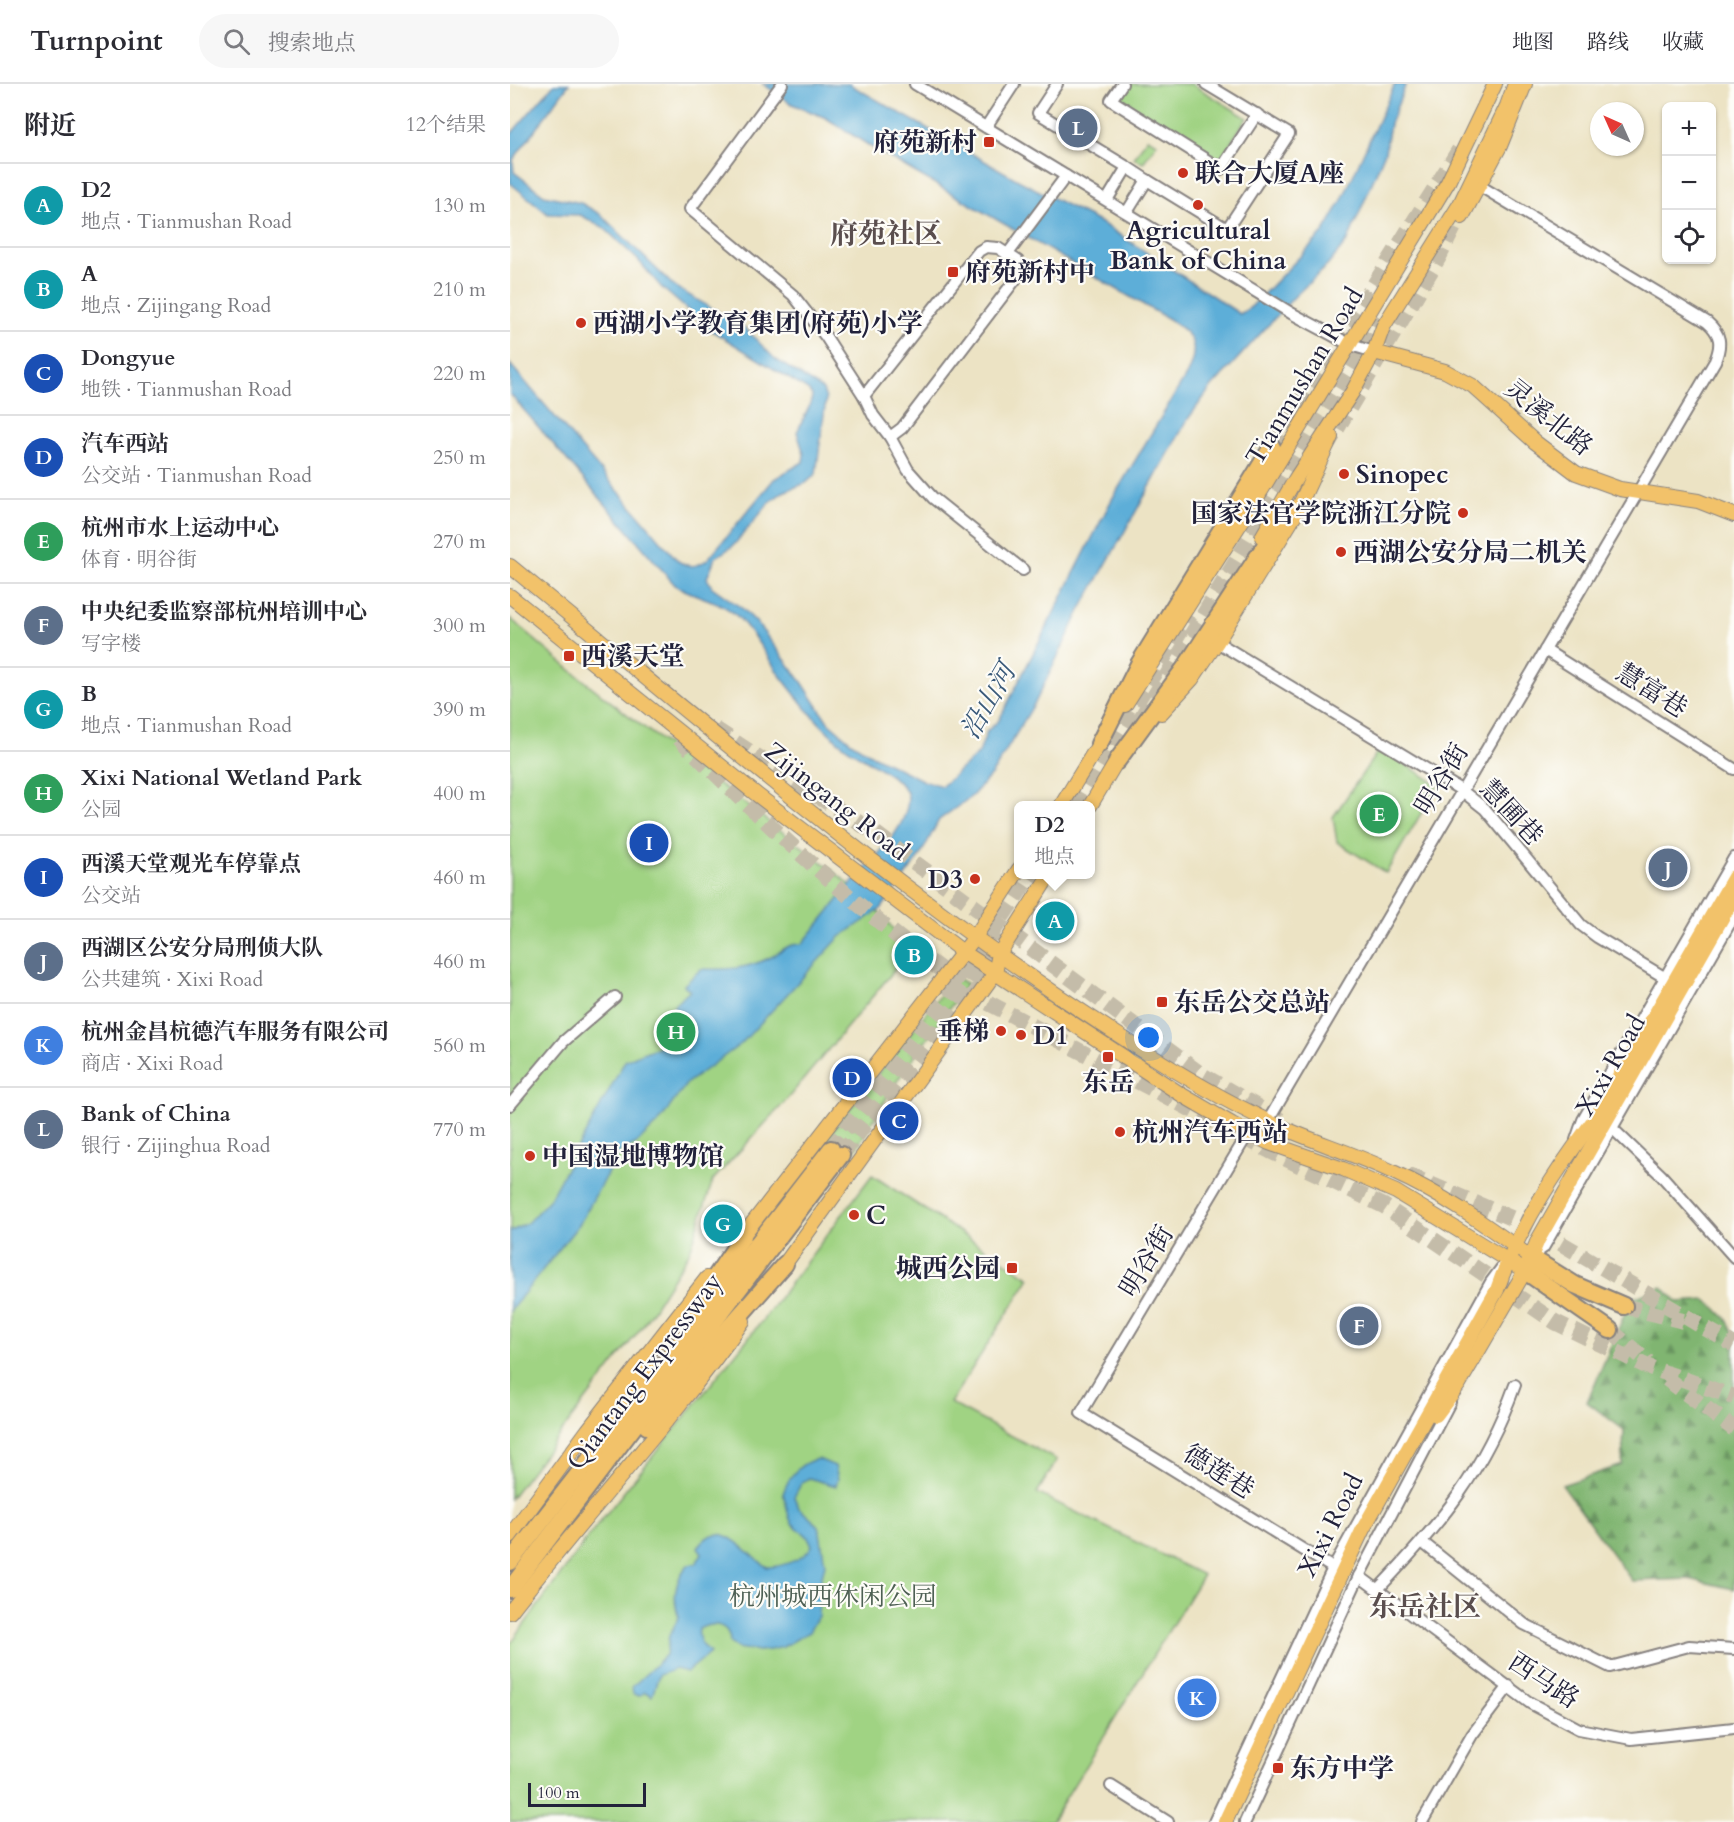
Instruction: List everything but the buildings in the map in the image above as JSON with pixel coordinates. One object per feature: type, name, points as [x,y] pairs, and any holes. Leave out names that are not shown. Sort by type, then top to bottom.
[{"type":"highway","points":[[1099,744],[1139,664],[1272,447]]},
{"type":"highway","points":[[1117,761],[1187,665],[1288,509]]},
{"type":"highway","name":"Qiantang Expressway","points":[[510,1589],[562,1508],[836,1152]]},
{"type":"highway","points":[[562,1508],[631,1390],[668,1346],[743,1236]]},
{"type":"highway","points":[[562,1508],[612,1467],[785,1264]]},
{"type":"highway","points":[[1527,1264],[1624,1306]]},
{"type":"highway","points":[[1527,1264],[1610,1330]]},
{"type":"highway","name":"Qiantang Expressway","points":[[510,1562],[562,1508]]},
{"type":"main road","name":"Tianmushan Road","points":[[1063,801],[1161,651],[1351,345],[1448,182],[1495,84]]},
{"type":"main road","name":"Tianmushan Road","points":[[1117,761],[1192,679],[1295,515],[1353,391],[1374,352],[1383,327],[1460,204],[1515,84]]},
{"type":"main road","points":[[1374,352],[1393,328],[1480,186],[1525,84]]},
{"type":"main road","points":[[1483,155],[1503,138]]},
{"type":"main road","name":"灵溪北路","points":[[1374,352],[1419,363],[1464,381],[1576,473],[1600,483],[1639,493],[1698,501],[1734,514]]},
{"type":"main road","name":"Tianmushan Road","points":[[1093,801],[1257,546],[1296,478],[1353,391]]},
{"type":"main road","name":"Zijingang Road","points":[[510,566],[718,739],[905,885],[999,954],[1132,1044],[1268,1121],[1424,1186],[1515,1246],[1527,1264]]},
{"type":"main road","name":"Zijingang Road","points":[[510,596],[756,794],[963,952],[1182,1095],[1249,1132],[1396,1192],[1507,1261],[1527,1264]]},
{"type":"main road","points":[[510,1536],[635,1368],[743,1236],[975,937],[1014,877]]},
{"type":"main road","name":"Xixi Road","points":[[1225,1822],[1363,1529],[1497,1290],[1515,1246],[1573,1148],[1596,1117],[1734,878]]},
{"type":"main road","points":[[510,1612],[573,1531],[715,1361],[995,973],[999,954],[1047,879]]},
{"type":"main road","name":"Xixi Road","points":[[1233,1822],[1373,1528],[1440,1408],[1459,1384],[1734,897]]},
{"type":"street","points":[[782,84],[690,209],[793,295],[826,337],[864,396],[873,415],[890,437],[908,470],[933,498],[1023,570]]},
{"type":"street","points":[[915,84],[1291,313],[1351,345],[1374,352]]},
{"type":"street","points":[[986,128],[1014,84]]},
{"type":"street","points":[[1122,84],[1111,100],[1221,169],[1257,114]]},
{"type":"street","points":[[1055,85],[1038,113],[1227,229],[1289,134],[1206,84]]},
{"type":"street","points":[[1107,200],[1127,168]]},
{"type":"street","points":[[1007,255],[1066,176]]},
{"type":"street","points":[[1127,212],[1147,180]]},
{"type":"street","name":"明谷街","points":[[1268,1121],[1461,790],[1639,493],[1715,361],[1720,339],[1715,329],[1480,186]]},
{"type":"street","points":[[864,396],[979,251],[986,247],[998,248],[1018,261],[1015,280],[902,428],[890,437]]},
{"type":"street","name":"慧圃巷","points":[[1217,642],[1461,790],[1485,809],[1581,925],[1597,938],[1664,977]]},
{"type":"street","name":"慧富巷","points":[[1545,650],[1734,769]]},
{"type":"street","name":"Xixi Road","points":[[1573,1148],[1583,1120],[1734,858]]},
{"type":"street","name":"Xixi Road","points":[[1527,1264],[1543,1248],[1734,916]]},
{"type":"street","points":[[510,1105],[563,1042],[615,998]]},
{"type":"street","points":[[1612,1128],[1661,1175],[1734,1257]]},
{"type":"street","name":"明谷街","points":[[1081,1413],[1249,1132]]},
{"type":"street","name":"Xixi Road","points":[[1214,1822],[1333,1568],[1491,1282],[1507,1261]]},
{"type":"street","name":"Xixi Road","points":[[1245,1822],[1359,1576],[1459,1384]]},
{"type":"street","points":[[1379,1588],[1422,1542],[1471,1478],[1500,1426],[1515,1385]]},
{"type":"street","name":"德莲巷","points":[[1081,1413],[1333,1568]]},
{"type":"street","points":[[1422,1542],[1524,1624],[1610,1667],[1689,1647],[1734,1649]]},
{"type":"street","name":"西马路","points":[[1359,1576],[1379,1588],[1395,1605],[1530,1703],[1579,1729],[1631,1739],[1734,1728]]},
{"type":"street","points":[[1422,1822],[1472,1735],[1509,1686]]},
{"type":"street","points":[[1111,1786],[1168,1822]]},
{"type":"green space","points":[[1130,84],[1192,84],[1247,118],[1219,161],[1120,99]]},
{"type":"green space","points":[[1147,138],[1157,143],[1143,163],[1134,158]]},
{"type":"green space","points":[[510,618],[603,696],[843,879],[882,915],[906,950],[902,961],[783,1104],[713,1180],[690,1251],[644,1324],[510,1499]]},
{"type":"green space","points":[[1380,748],[1438,785],[1386,873],[1337,842],[1333,817]]},
{"type":"green space","points":[[955,977],[967,984],[899,1078],[849,1160],[824,1141]]},
{"type":"green space","name":"杭州城西休闲公园","points":[[872,1175],[1030,1278],[950,1403],[1057,1460],[1037,1493],[1203,1575],[1051,1822],[510,1822],[510,1644],[594,1529],[762,1321]]},
{"type":"green space","points":[[1662,1287],[1678,1302],[1706,1300],[1726,1318],[1734,1333],[1734,1589],[1689,1579],[1632,1581],[1562,1485],[1622,1465],[1624,1430],[1587,1402],[1631,1299]]},
{"type":"water","points":[[554,84],[569,84],[513,160],[514,172],[544,195],[581,203],[600,214],[675,287],[744,327],[775,359],[823,390],[826,399],[816,474],[806,483],[783,492],[770,502],[733,546],[715,558],[707,578],[712,587],[743,609],[756,622],[802,682],[828,722],[851,742],[872,755],[924,781],[942,786],[979,753],[987,731],[999,720],[1112,499],[1187,374],[1193,356],[1192,342],[1185,331],[1170,320],[873,148],[826,118],[792,104],[763,84],[849,84],[1018,180],[1103,224],[1240,314],[1251,307],[1323,233],[1341,202],[1395,84],[1406,84],[1390,124],[1385,152],[1348,240],[1328,265],[1295,296],[1209,390],[1188,419],[1081,609],[1036,701],[992,774],[972,796],[939,820],[920,856],[881,909],[840,937],[741,1044],[687,1083],[659,1122],[637,1143],[619,1152],[580,1223],[510,1311],[510,1232],[527,1223],[549,1200],[625,1061],[662,1045],[669,1033],[674,1005],[690,991],[684,985],[701,969],[743,967],[773,956],[786,947],[802,944],[895,833],[902,822],[908,798],[906,791],[892,777],[847,748],[819,723],[786,684],[739,618],[724,607],[675,585],[510,394],[510,364],[678,561],[690,566],[708,559],[774,479],[803,462],[804,454],[797,432],[811,403],[812,395],[808,390],[712,331],[661,287],[638,260],[603,227],[580,215],[548,214],[510,183],[510,135]]},
{"type":"water","points":[[818,1459],[835,1466],[838,1479],[836,1486],[809,1478],[802,1482],[794,1497],[799,1508],[819,1526],[825,1565],[820,1583],[818,1616],[809,1632],[783,1647],[758,1651],[737,1648],[730,1643],[724,1628],[710,1625],[699,1629],[699,1637],[710,1653],[687,1672],[676,1669],[659,1675],[652,1696],[645,1692],[639,1696],[633,1694],[632,1687],[666,1655],[669,1636],[679,1617],[675,1596],[680,1576],[688,1565],[696,1564],[702,1553],[698,1547],[707,1538],[716,1534],[724,1535],[767,1567],[779,1566],[809,1551],[812,1546],[811,1542],[790,1520],[783,1494],[788,1482],[800,1467]]},
{"type":"tunnel","points":[[1272,447],[1459,150]]},
{"type":"tunnel","points":[[1325,449],[1439,257],[1464,207]]},
{"type":"tunnel","points":[[1141,718],[1383,319]]},
{"type":"tunnel","points":[[1076,801],[1190,615]]},
{"type":"tunnel","points":[[715,729],[876,834],[1202,1075],[1285,1123]]},
{"type":"tunnel","points":[[679,738],[826,877],[904,941],[985,1001],[1270,1151],[1384,1206],[1555,1322],[1646,1366],[1734,1397]]},
{"type":"tunnel","points":[[831,1149],[946,1000],[1028,879]]},
{"type":"tunnel","points":[[841,1155],[961,1000],[1004,938]]},
{"type":"tunnel","points":[[1408,1175],[1535,1228],[1734,1345]]},
{"type":"tunnel","points":[[1624,1306],[1683,1321]]},
{"type":"tunnel","points":[[1610,1330],[1648,1362]]},
{"type":"tunnel","points":[[1667,1379],[1734,1429]]},
{"type":"place","name":"Bank of China","points":[[1078,128]]},
{"type":"place","name":"府苑新村","points":[[989,142]]},
{"type":"place","name":"联合大厦A座","points":[[1183,173]]},
{"type":"place","name":"Agricultural Bank of China","points":[[1198,205]]},
{"type":"place","name":"府苑新村中","points":[[953,272]]},
{"type":"place","name":"西湖小学教育集团(府苑)小学","points":[[581,323]]},
{"type":"place","name":"Sinopec","points":[[1344,474]]},
{"type":"place","name":"国家法官学院浙江分院","points":[[1463,513]]},
{"type":"place","name":"西湖公安分局二机关","points":[[1341,552]]},
{"type":"place","name":"西溪天堂","points":[[569,656]]},
{"type":"place","name":"杭州市水上运动中心","points":[[1379,814]]},
{"type":"place","name":"西溪天堂观光车停靠点","points":[[649,843]]},
{"type":"place","name":"西湖区公安分局刑侦大队","points":[[1668,868]]},
{"type":"place","name":"D3","points":[[975,879]]},
{"type":"place","name":"D2","points":[[1055,921]]},
{"type":"place","name":"A","points":[[914,955]]},
{"type":"place","name":"东岳公交总站","points":[[1162,1002]]},
{"type":"place","name":"垂梯","points":[[1001,1031]]},
{"type":"place","name":"Xixi National Wetland Park","points":[[676,1032]]},
{"type":"place","name":"D1","points":[[1021,1035]]},
{"type":"place","name":"东岳","points":[[1108,1057]]},
{"type":"place","name":"汽车西站","points":[[852,1078]]},
{"type":"place","name":"Dongyue","points":[[899,1121]]},
{"type":"place","name":"杭州汽车西站","points":[[1120,1132]]},
{"type":"place","name":"中国湿地博物馆","points":[[530,1156]]},
{"type":"place","name":"C","points":[[854,1215]]},
{"type":"place","name":"B","points":[[723,1224]]},
{"type":"place","name":"城西公园","points":[[1012,1268]]},
{"type":"place","name":"中央纪委监察部杭州培训中心","points":[[1359,1326]]},
{"type":"place","name":"杭州金昌杭德汽车服务有限公司","points":[[1197,1698]]},
{"type":"place","name":"东方中学","points":[[1278,1768]]},
{"type":"district","name":"府苑社区","points":[[886,233]]},
{"type":"district","name":"东岳社区","points":[[1425,1606]]},
{"type":"water label","name":"沿山河","points":[[988,701]]}]
